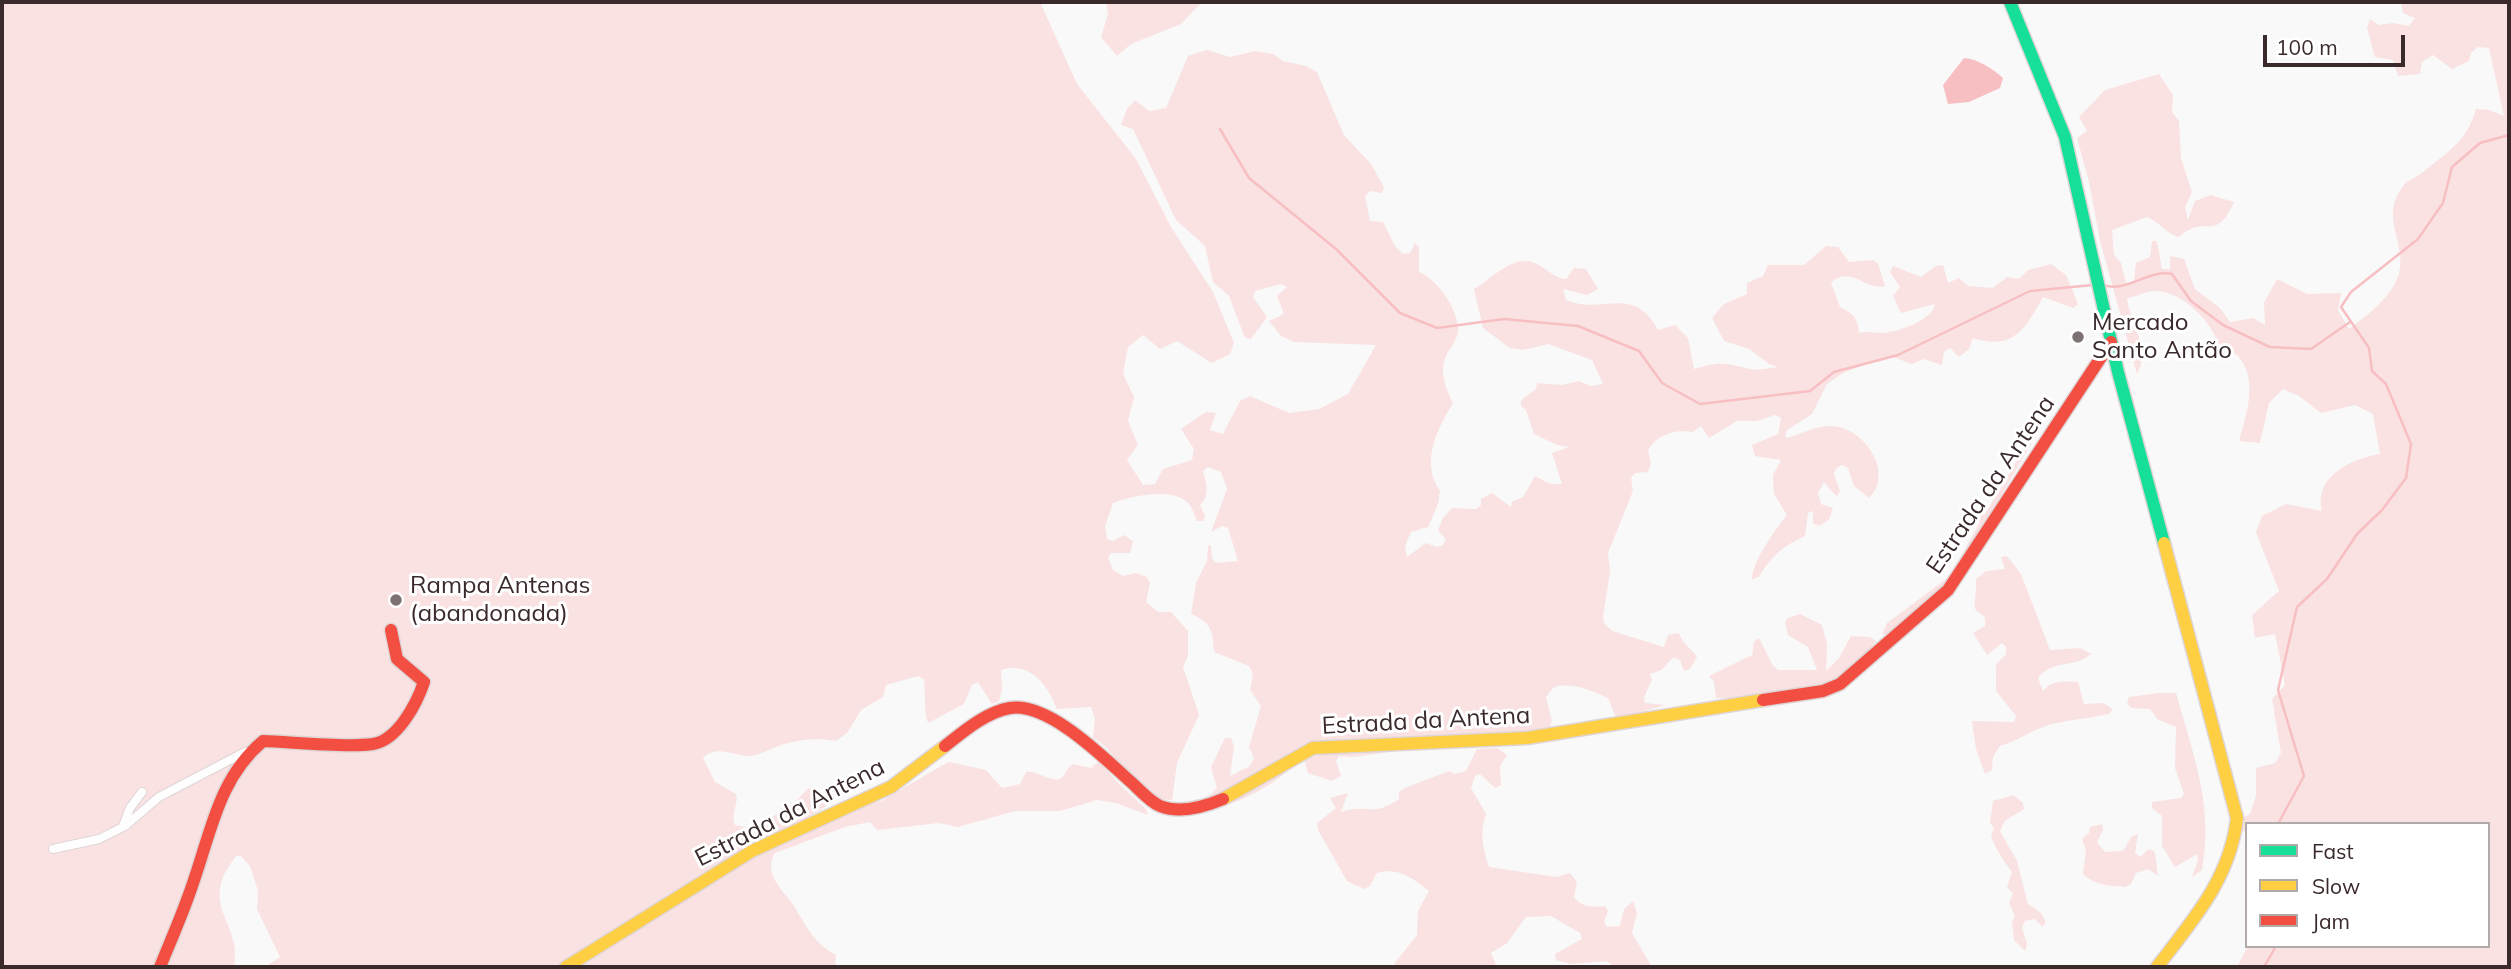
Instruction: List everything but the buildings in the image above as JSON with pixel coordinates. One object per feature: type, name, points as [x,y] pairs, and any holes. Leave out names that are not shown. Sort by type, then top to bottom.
[{"type":"street","points":[[2010,2],[2065,137],[2111,342],[2237,818],[2236,841],[2225,872],[2157,967]]},
{"type":"street","name":"Estrada da Antena","points":[[566,967],[752,851],[867,802],[908,776],[983,719],[1002,710],[1020,707],[1066,730],[1159,806],[1178,812],[1218,803],[1292,755],[1313,748],[1527,738],[1823,691],[1840,684],[1948,590],[2111,342]]},
{"type":"street","points":[[53,849],[99,839],[123,827],[159,797],[263,741],[375,744],[389,737],[400,725],[424,682],[420,677],[408,673],[395,658],[391,630]]},
{"type":"street","points":[[160,967],[193,886],[220,797],[249,750]]},
{"type":"street","points":[[123,827],[130,808],[142,793]]},
{"type":"shaded area","points":[[2,2],[1040,2],[1077,84],[1136,159],[1171,227],[1213,292],[1234,343],[1230,354],[1212,363],[1177,341],[1160,349],[1143,335],[1128,347],[1123,374],[1134,397],[1128,421],[1138,445],[1127,460],[1143,485],[1155,484],[1163,469],[1192,460],[1194,449],[1181,429],[1206,412],[1216,413],[1210,430],[1223,434],[1240,401],[1250,396],[1289,413],[1319,409],[1348,394],[1376,345],[1294,342],[1281,336],[1269,321],[1284,314],[1277,296],[1287,287],[1281,284],[1255,291],[1253,297],[1267,317],[1251,339],[1245,338],[1229,296],[1213,282],[1205,246],[1176,220],[1133,129],[1121,125],[1127,109],[1135,100],[1149,111],[1166,108],[1188,56],[1207,50],[1230,57],[1255,51],[1273,54],[1283,61],[1306,66],[1317,72],[1344,135],[1371,164],[1384,187],[1382,193],[1370,191],[1365,196],[1370,221],[1383,222],[1395,246],[1403,254],[1410,253],[1415,243],[1419,247],[1419,272],[1439,287],[1457,319],[1458,334],[1443,365],[1445,384],[1453,403],[1441,424],[1431,458],[1434,480],[1440,491],[1438,504],[1428,527],[1411,532],[1405,546],[1407,557],[1426,543],[1437,547],[1443,545],[1446,540],[1438,530],[1443,518],[1452,508],[1476,509],[1481,505],[1481,499],[1492,493],[1511,507],[1512,502],[1523,497],[1535,476],[1550,484],[1562,484],[1552,453],[1569,447],[1557,445],[1534,434],[1526,410],[1521,406],[1521,400],[1536,389],[1537,383],[1562,385],[1579,381],[1591,386],[1603,384],[1592,360],[1548,344],[1523,350],[1510,348],[1483,328],[1474,289],[1507,266],[1524,261],[1533,262],[1563,279],[1566,279],[1574,268],[1586,269],[1598,289],[1587,295],[1563,289],[1566,300],[1592,305],[1627,304],[1648,316],[1658,330],[1675,325],[1688,338],[1694,369],[1722,364],[1753,370],[1778,367],[1769,364],[1749,349],[1724,341],[1712,318],[1724,304],[1747,294],[1747,283],[1763,276],[1768,265],[1804,265],[1826,246],[1838,247],[1849,262],[1873,260],[1878,264],[1885,286],[1878,287],[1845,276],[1831,283],[1840,307],[1854,317],[1859,333],[1896,331],[1922,320],[1933,310],[1935,304],[1901,313],[1893,296],[1900,287],[1890,272],[1893,266],[1921,277],[1936,266],[1943,265],[1948,283],[1959,278],[1968,286],[1993,288],[2007,277],[2019,279],[2028,270],[2051,264],[2066,275],[2078,304],[2073,308],[2043,297],[2024,327],[2008,339],[1999,342],[1973,338],[1969,349],[1959,357],[1950,348],[1944,352],[1942,365],[1924,359],[1912,364],[1893,357],[1881,358],[1843,373],[1827,384],[1812,414],[1786,431],[1786,438],[1828,426],[1841,427],[1853,433],[1863,441],[1877,463],[1879,475],[1876,487],[1869,498],[1854,486],[1848,468],[1842,465],[1836,468],[1834,474],[1840,491],[1837,497],[1824,482],[1818,493],[1821,504],[1833,508],[1829,520],[1819,526],[1813,523],[1813,511],[1808,513],[1805,536],[1778,552],[1759,577],[1752,579],[1760,555],[1787,515],[1774,494],[1773,475],[1781,460],[1755,456],[1752,445],[1778,434],[1781,418],[1775,415],[1756,421],[1737,421],[1709,438],[1701,426],[1693,432],[1680,431],[1657,440],[1648,450],[1651,463],[1648,472],[1635,473],[1631,478],[1633,491],[1608,553],[1610,572],[1603,617],[1604,623],[1612,631],[1664,647],[1668,635],[1679,633],[1695,654],[1697,657],[1690,669],[1684,671],[1680,660],[1674,657],[1661,670],[1650,674],[1652,680],[1644,697],[1645,703],[1665,705],[1621,718],[1615,715],[1608,698],[1575,686],[1554,687],[1546,697],[1552,721],[1550,727],[1518,735],[1353,757],[1339,756],[1336,761],[1341,776],[1332,781],[1308,773],[1303,756],[1280,777],[1252,794],[1238,801],[1192,813],[1217,788],[1211,767],[1225,738],[1231,738],[1234,746],[1230,776],[1250,766],[1254,758],[1249,747],[1261,706],[1250,690],[1253,674],[1249,666],[1214,652],[1210,628],[1203,620],[1191,614],[1196,583],[1207,561],[1208,546],[1211,545],[1212,558],[1216,563],[1238,561],[1228,528],[1222,526],[1211,532],[1227,489],[1221,472],[1208,467],[1203,471],[1207,489],[1206,497],[1200,505],[1205,515],[1203,521],[1197,521],[1190,505],[1179,497],[1150,494],[1113,503],[1105,526],[1107,539],[1113,541],[1124,535],[1133,541],[1130,553],[1111,553],[1108,558],[1113,570],[1123,576],[1136,573],[1147,577],[1150,583],[1146,602],[1158,612],[1171,612],[1188,631],[1188,656],[1183,667],[1199,715],[1177,763],[1172,800],[1152,798],[1141,792],[1102,743],[1093,738],[1095,719],[1091,707],[1057,709],[1043,683],[1029,672],[1011,668],[1001,670],[1002,689],[999,701],[992,704],[978,682],[972,685],[964,704],[928,723],[924,679],[918,676],[886,685],[883,697],[861,710],[847,733],[836,741],[802,740],[750,756],[719,751],[703,758],[715,782],[736,794],[733,817],[735,825],[754,829],[795,802],[809,788],[825,795],[850,788],[819,811],[605,938],[566,967],[265,967],[280,957],[257,909],[258,891],[250,866],[241,856],[236,856],[220,888],[220,901],[235,951],[234,967],[2,967]]},
{"type":"shaded area","points":[[1106,2],[1202,2],[1181,24],[1131,44],[1117,56],[1101,37],[1108,14]]},
{"type":"shaded area","points":[[2401,2],[2509,2],[2509,967],[2237,967],[2247,948],[2490,948],[2490,822],[2245,822],[2245,832],[2237,822],[2250,814],[2256,796],[2256,768],[2275,763],[2281,753],[2272,699],[2285,685],[2275,634],[2255,638],[2252,615],[2279,591],[2256,532],[2262,516],[2286,504],[2322,511],[2324,488],[2337,471],[2358,460],[2380,454],[2373,414],[2355,405],[2321,413],[2299,396],[2283,389],[2269,403],[2260,443],[2239,441],[2249,398],[2248,375],[2244,365],[2236,355],[2219,345],[2203,317],[2185,302],[2165,292],[2151,291],[2127,298],[2141,346],[2141,364],[2137,374],[2100,241],[2089,182],[2077,138],[2087,131],[2079,117],[2105,90],[2159,74],[2173,95],[2172,112],[2179,121],[2181,158],[2192,192],[2185,207],[2188,220],[2195,201],[2211,195],[2234,202],[2221,222],[2196,227],[2179,237],[2147,217],[2112,230],[2114,255],[2121,263],[2126,283],[2134,281],[2136,263],[2150,257],[2152,241],[2157,241],[2162,269],[2170,269],[2170,256],[2184,259],[2195,289],[2220,308],[2230,322],[2253,318],[2265,325],[2264,303],[2277,279],[2307,294],[2341,293],[2338,310],[2349,329],[2378,305],[2396,281],[2400,251],[2393,207],[2404,185],[2455,146],[2467,130],[2476,109],[2489,110],[2504,116],[2489,48],[2478,47],[2471,53],[2469,61],[2452,69],[2433,55],[2422,62],[2420,74],[2398,76],[2393,60],[2375,57],[2367,28],[2370,19],[2379,25],[2393,23],[2409,26],[2415,18],[2403,13]]},
{"type":"shaded area","points":[[1964,58],[1980,62],[2003,78],[2000,88],[1969,102],[1948,104],[1943,85]]},
{"type":"shaded area","points":[[2032,435],[2036,436],[1951,581],[1891,634],[1882,634],[1887,623],[1950,576],[1980,522],[1976,518],[1985,514]]},
{"type":"shaded area","points":[[2007,556],[2021,574],[2050,650],[2080,648],[2091,654],[2079,661],[2044,672],[2038,678],[2043,691],[2054,683],[2078,682],[2084,704],[2103,703],[2113,709],[2109,714],[2045,726],[2000,746],[1993,757],[1992,770],[1985,774],[1976,749],[1972,721],[2014,722],[2016,716],[1996,691],[1996,665],[2006,654],[2006,647],[2002,643],[1987,655],[1973,633],[1985,626],[1985,618],[1975,608],[1976,579],[1986,571],[2005,569],[2001,557]]},
{"type":"shaded area","points":[[1800,614],[1822,625],[1827,644],[1826,671],[1839,658],[1851,636],[1870,637],[1876,641],[1856,667],[1825,684],[1770,696],[1716,698],[1714,682],[1709,676],[1752,655],[1754,642],[1759,638],[1773,666],[1778,670],[1817,670],[1808,647],[1788,635],[1785,622],[1788,618]]},
{"type":"shaded area","points":[[2176,693],[2204,802],[2205,847],[2202,870],[2192,877],[2198,860],[2197,854],[2175,867],[2162,846],[2162,816],[2152,808],[2152,802],[2181,798],[2184,794],[2175,768],[2176,727],[2157,719],[2150,709],[2131,708],[2127,703],[2129,697]]},
{"type":"shaded area","points":[[1497,748],[1507,755],[1500,766],[1501,785],[1495,788],[1480,774],[1475,776],[1471,788],[1486,814],[1483,841],[1489,867],[1557,877],[1570,873],[1577,882],[1574,897],[1588,906],[1605,906],[1608,911],[1604,922],[1607,927],[1620,926],[1624,909],[1633,901],[1637,913],[1632,933],[1652,967],[1615,967],[1607,961],[1570,964],[1556,960],[1555,954],[1582,939],[1580,933],[1551,916],[1526,917],[1507,943],[1491,953],[1497,967],[1395,967],[1394,964],[1417,935],[1418,911],[1429,891],[1411,878],[1392,871],[1377,873],[1370,886],[1364,889],[1347,881],[1318,830],[1317,823],[1336,808],[1330,798],[1348,793],[1341,812],[1382,808],[1399,799],[1399,792],[1405,788],[1449,771],[1455,774],[1466,771],[1477,749]]},
{"type":"shaded area","points":[[1100,760],[1115,780],[1146,809],[1148,815],[1116,803],[1097,800],[1060,811],[1015,811],[958,827],[939,823],[877,830],[870,822],[845,827],[775,853],[771,868],[776,882],[812,934],[822,946],[836,955],[835,967],[577,967],[753,858],[862,805],[881,801],[949,762],[986,770],[1002,788],[1020,784],[1026,772],[1058,779],[1073,764],[1091,768]]},
{"type":"shaded area","points":[[2013,795],[2023,803],[2024,809],[2005,821],[2000,831],[2017,861],[2028,904],[2041,913],[2046,922],[2042,927],[2035,919],[2025,921],[2022,928],[2027,944],[2025,951],[2014,940],[2012,922],[2015,917],[2009,902],[2013,894],[2007,887],[2012,872],[1991,837],[1994,828],[1990,823],[1993,801]]},
{"type":"shaded area","points":[[2102,824],[2103,830],[2097,842],[2105,852],[2123,851],[2132,836],[2138,834],[2135,853],[2140,857],[2149,849],[2155,852],[2158,876],[2148,869],[2136,873],[2131,884],[2125,887],[2097,883],[2087,878],[2083,874],[2086,851],[2082,839],[2089,833],[2090,827]]},
{"type":"waterway","points":[[1220,129],[1249,178],[1336,249],[1400,313],[1437,328],[1504,319],[1578,326],[1639,351],[1662,383],[1700,404],[1810,391],[1834,372],[1898,355],[2030,291],[2093,285]]},
{"type":"waterway","points":[[2279,822],[2304,776],[2278,690],[2297,607],[2327,579],[2357,534],[2382,510],[2406,478],[2411,444],[2386,384],[2372,371],[2369,348],[2341,307],[2351,292],[2418,239],[2443,203],[2452,167],[2480,143],[2509,135]]},
{"type":"waterway","points":[[2103,285],[2121,286],[2163,273],[2172,274],[2191,301],[2223,325],[2270,347],[2311,349],[2350,322]]},
{"type":"waterway","points":[[2264,967],[2275,948]]},
{"type":"traffic: fast","points":[[2010,2],[2065,137],[2118,372],[2164,543]]},
{"type":"traffic: slow","points":[[2157,967],[2208,898],[2218,880],[2227,860],[2237,818],[2164,543]]},
{"type":"traffic: slow","points":[[1223,799],[1313,748],[1527,738],[1763,700]]},
{"type":"traffic: slow","points":[[566,967],[752,851],[891,787],[945,746]]},
{"type":"traffic: jam","points":[[1763,700],[1823,691],[1840,684],[1948,590],[2111,342]]},
{"type":"traffic: jam","points":[[160,967],[218,808],[236,772],[248,756],[263,741],[373,744],[391,736],[405,719],[424,682],[397,659],[391,630]]},
{"type":"traffic: jam","points":[[945,746],[975,723],[992,714],[1010,708],[1025,708],[1058,722],[1075,734],[1160,806],[1184,809],[1223,799]]},
{"type":"place","name":"Mercado Santo Antão","points":[[2078,337]]},
{"type":"place","name":"Rampa Antenas (abandonada)","points":[[396,600]]}]
